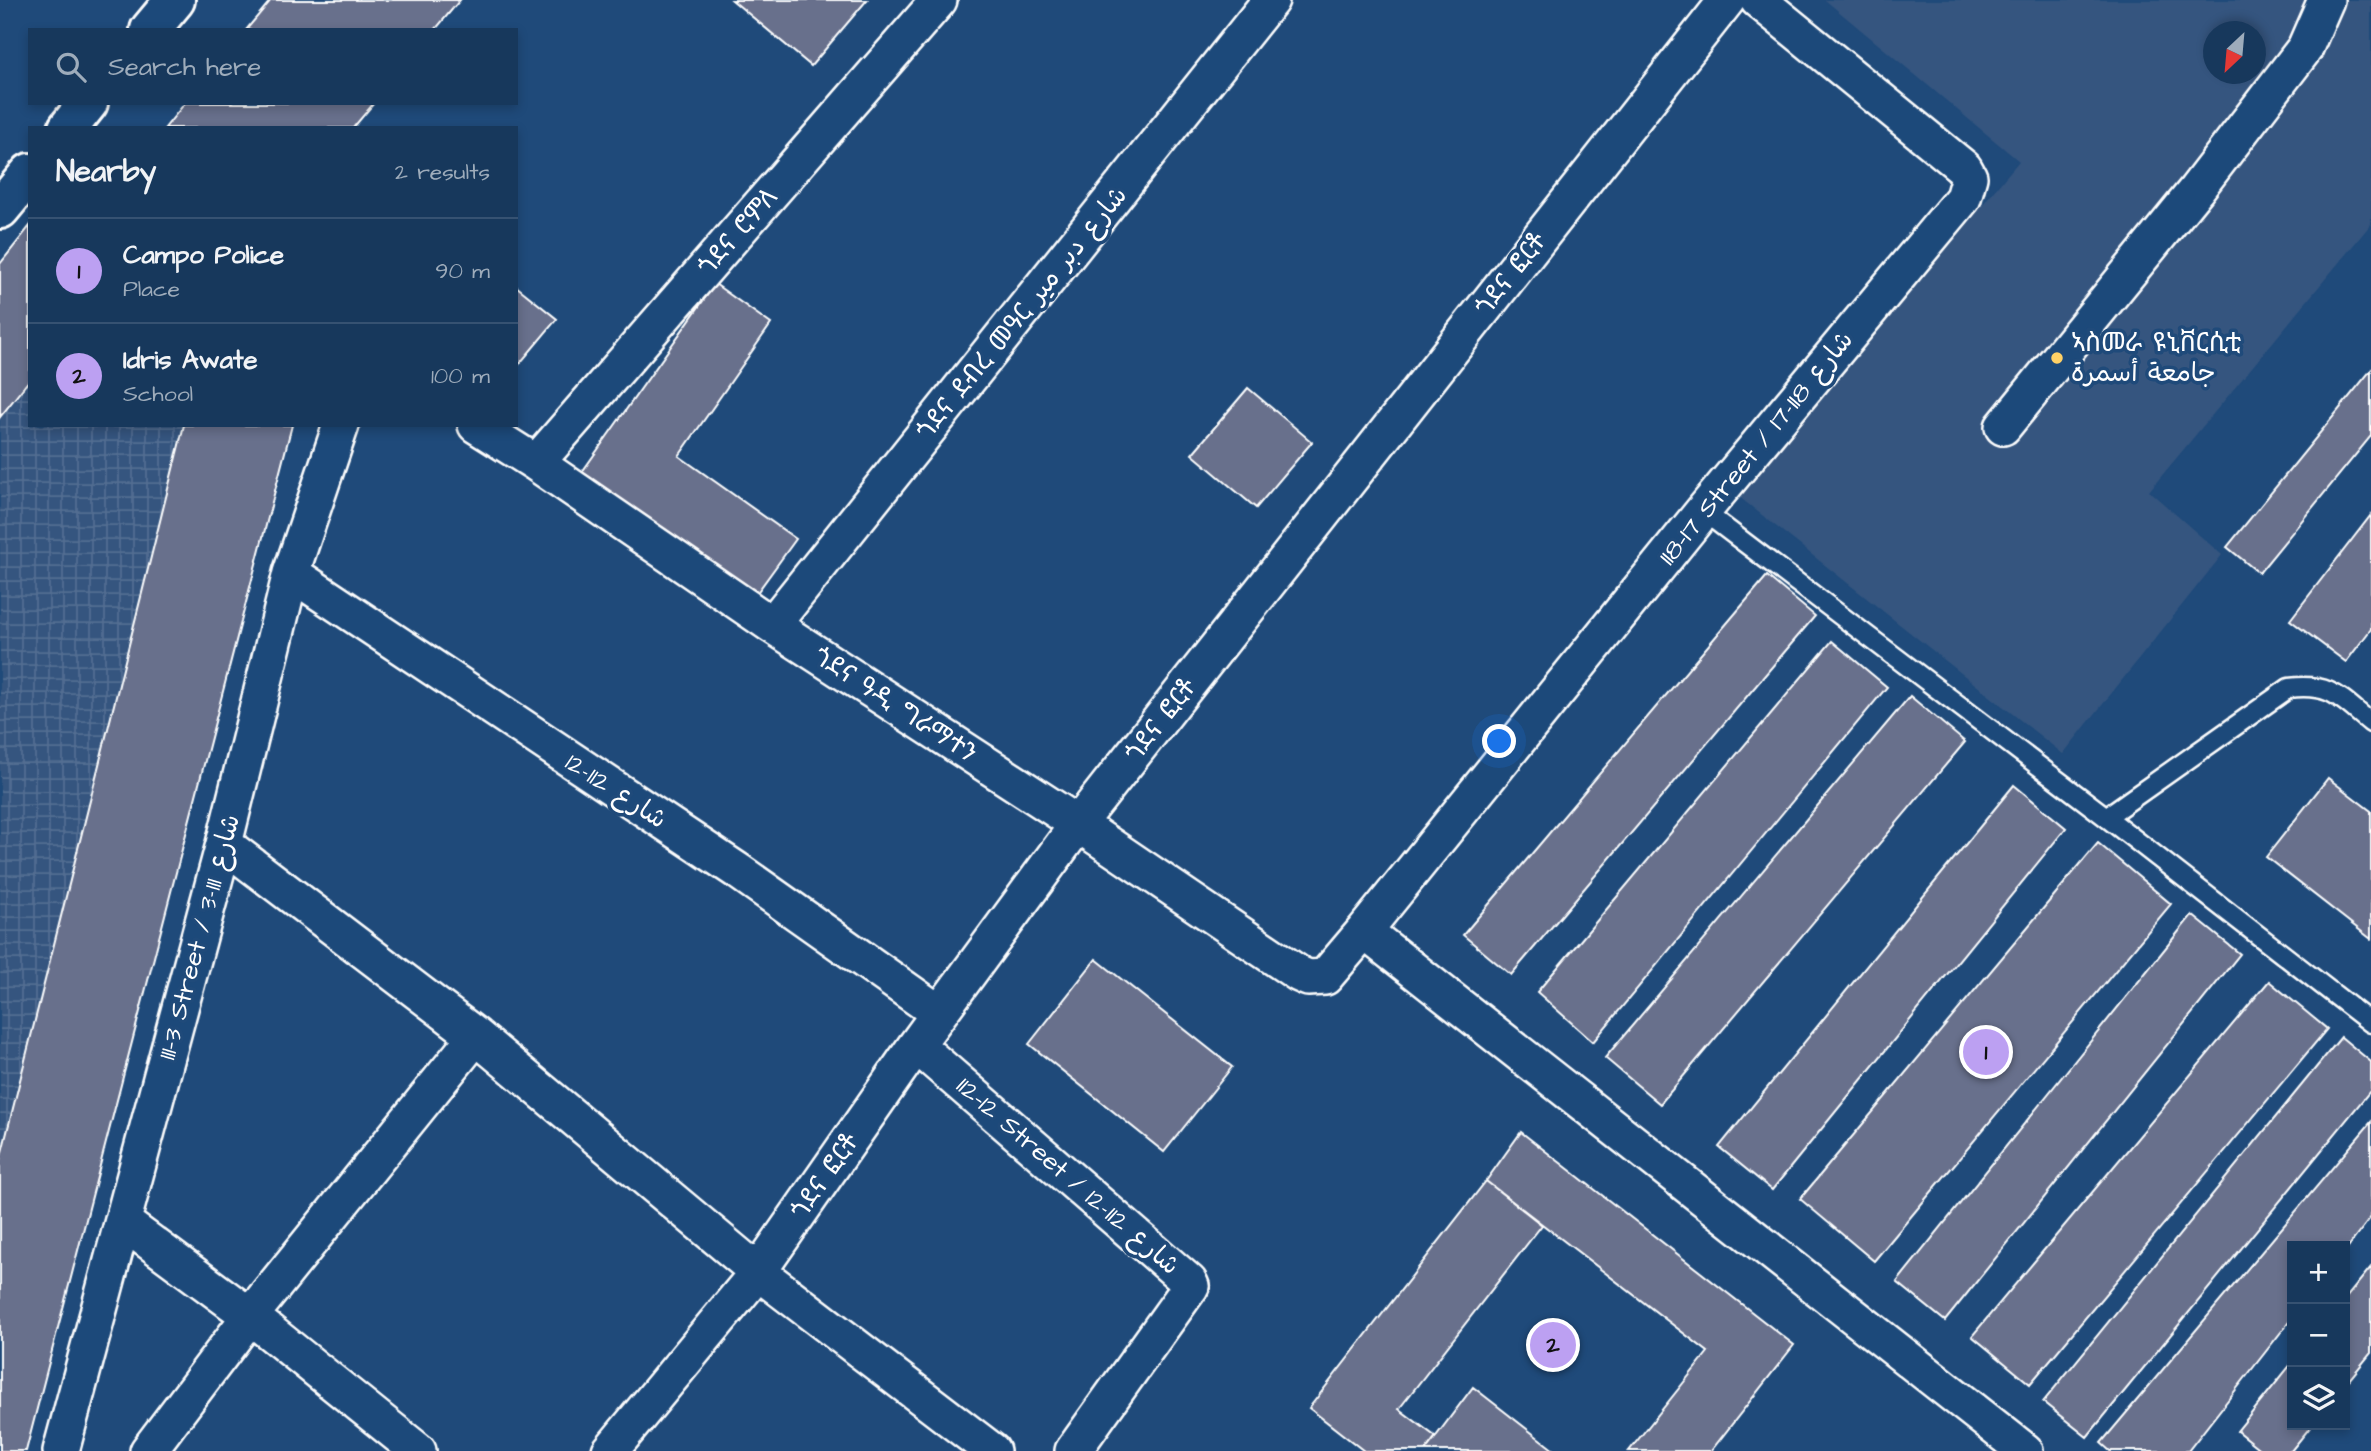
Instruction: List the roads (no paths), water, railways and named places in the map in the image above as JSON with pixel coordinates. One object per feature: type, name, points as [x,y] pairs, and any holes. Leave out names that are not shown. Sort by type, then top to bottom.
[{"type":"main road","points":[[152,28],[175,0]]},
{"type":"main road","points":[[70,126],[86,105]]},
{"type":"main road","points":[[0,209],[28,175]]},
{"type":"street","name":"ጎደና ሮምለ","points":[[536,463],[939,0]]},
{"type":"street","name":"ጎደና ደብረ መዓር شارع دبر مير","points":[[772,625],[1271,0]]},
{"type":"street","name":"ጎደና ፎርቶ","points":[[610,1451],[758,1272],[916,1045],[1079,824],[1727,0]]},
{"type":"street","name":"118-17 Street / شارع 118-17","points":[[1317,979],[1325,977],[1331,971],[1364,932],[1703,511],[1963,198],[1969,177],[1956,160],[1758,0]]},
{"type":"street","points":[[2003,427],[2196,190],[2305,48],[2326,0]]},
{"type":"street","name":"111-3 Street / شارع 111-3","points":[[61,1451],[224,844],[291,573],[340,427]]},
{"type":"street","name":"ጎደና ዓዲ ግራማተን","points":[[479,427],[772,625],[1079,824],[1299,974],[1317,979]]},
{"type":"street","name":"شارع 112-12","points":[[291,573],[738,871],[939,1013]]},
{"type":"street","points":[[224,844],[476,1036],[758,1272],[992,1451]]},
{"type":"street","points":[[1364,932],[2025,1451]]},
{"type":"street","points":[[148,1451],[250,1316],[476,1036]]},
{"type":"street","name":"112-12 Street / شارع 112-12","points":[[916,1045],[1191,1286],[1073,1451]]},
{"type":"street","points":[[123,1222],[250,1316],[418,1451]]},
{"type":"lane","points":[[1703,511],[2106,817],[2371,1023]]},
{"type":"lane","points":[[2106,817],[2289,688],[2311,685],[2332,691],[2371,723]]},
{"type":"place","name":"ኣስመራ ዩኒቨርሲቲ جامعة أسمرة","points":[[2057,358]]},
{"type":"place","name":"Campo Police","points":[[1986,1052]]},
{"type":"place","name":"Idris Awate","points":[[1553,1345]]}]
